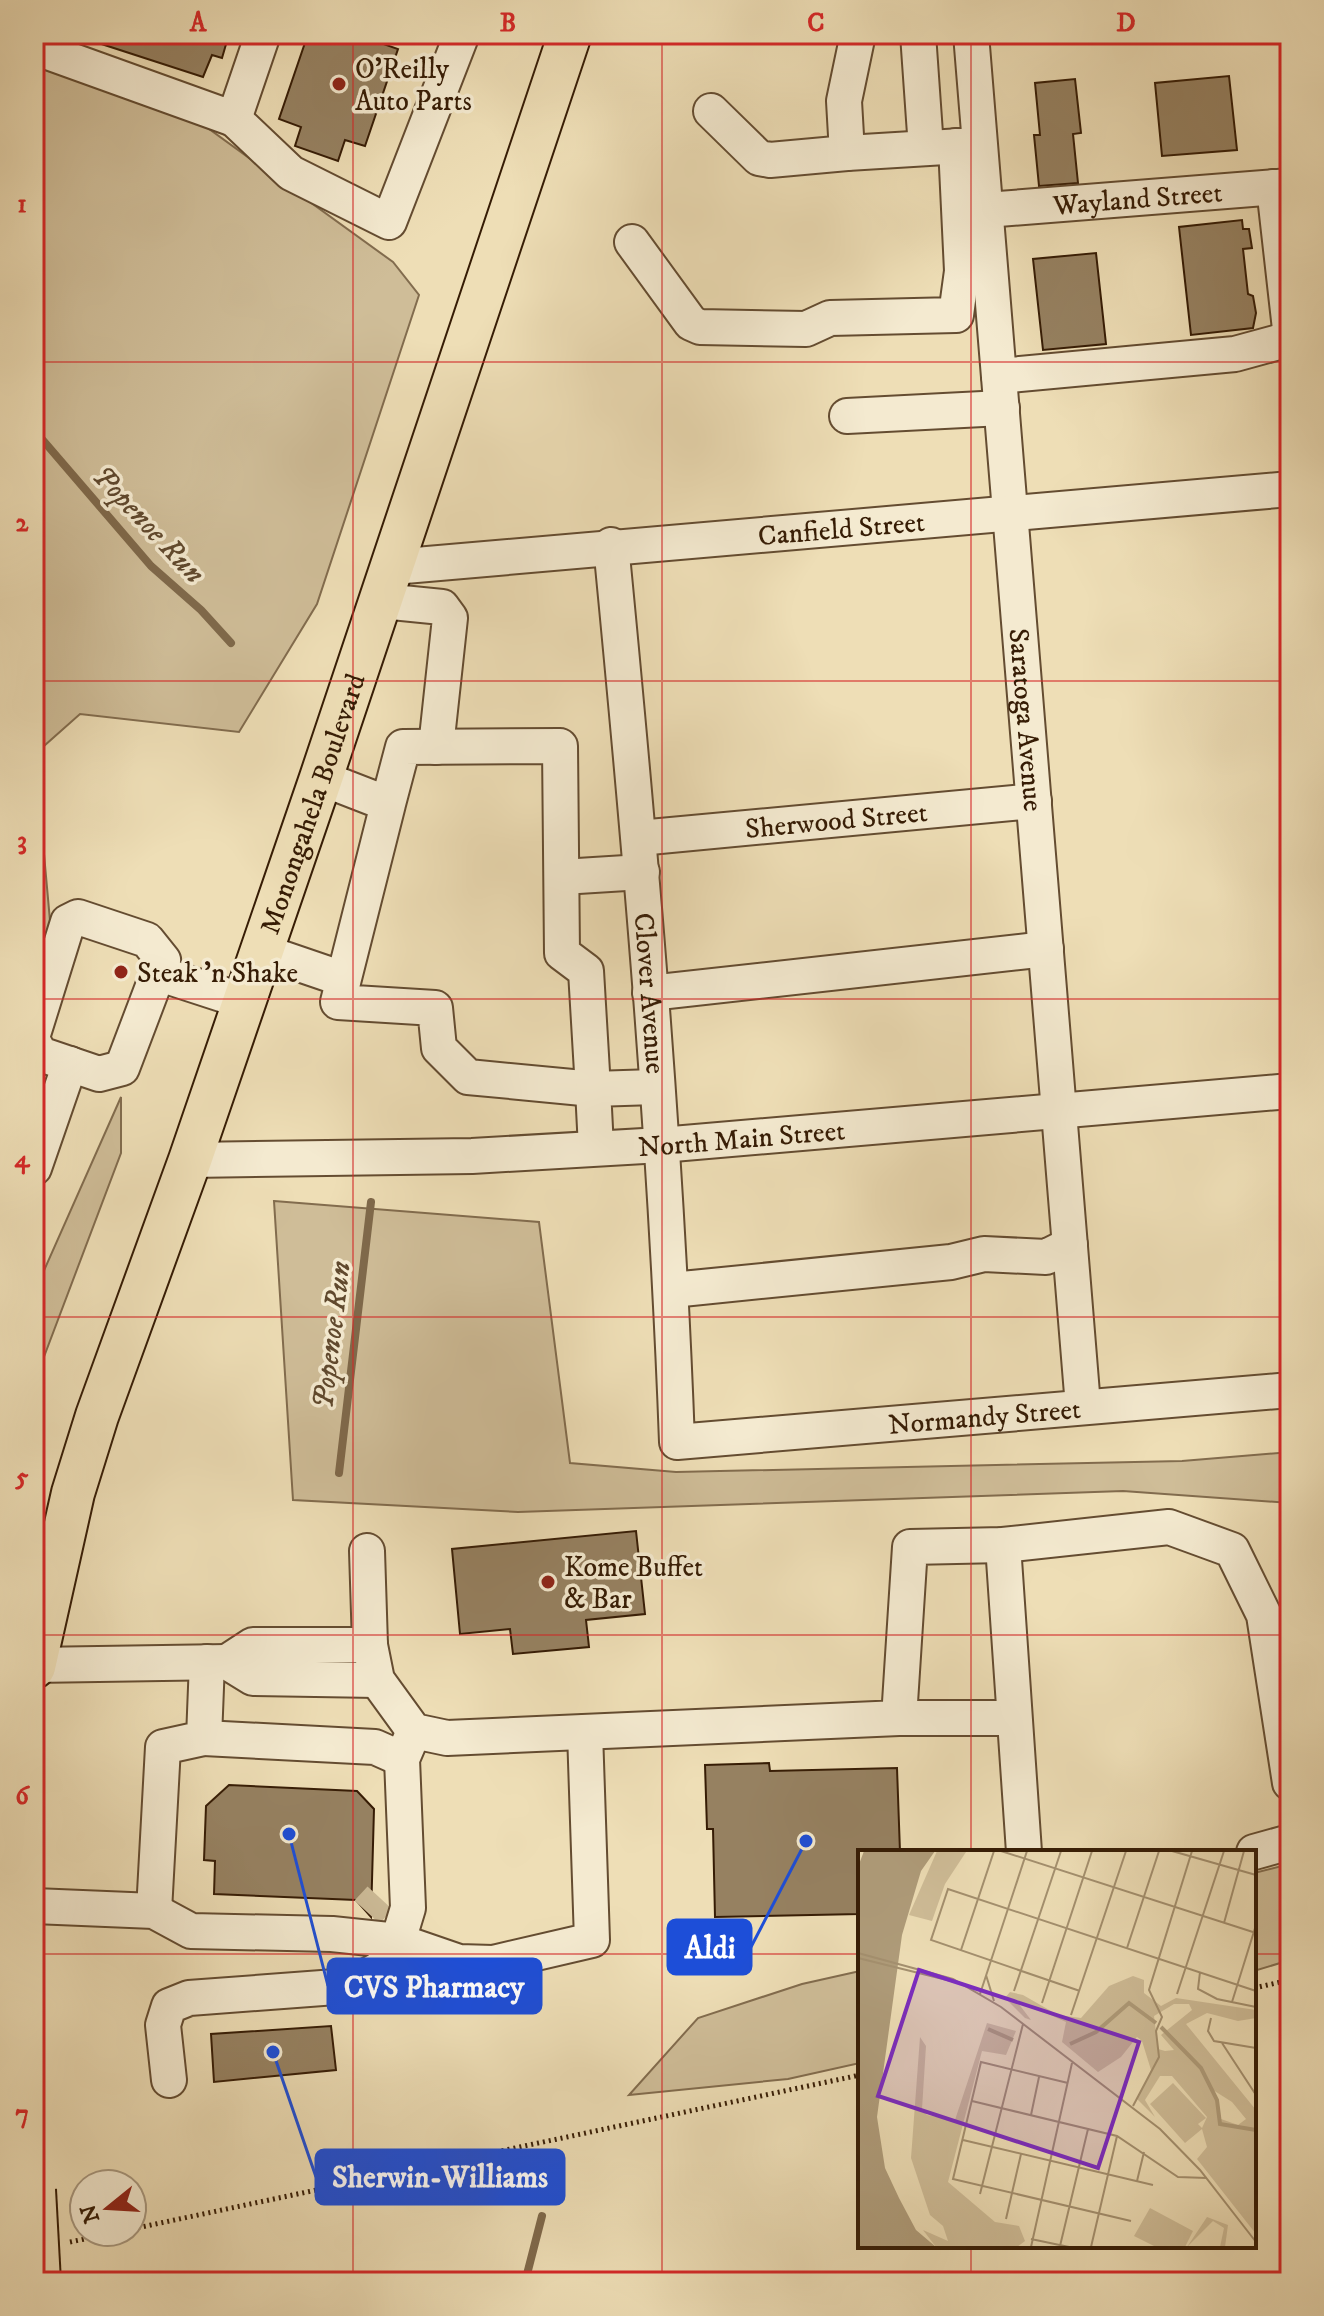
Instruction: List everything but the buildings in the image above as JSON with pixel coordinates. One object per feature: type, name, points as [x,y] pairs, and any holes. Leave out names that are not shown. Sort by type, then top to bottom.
[{"type":"main road","name":"Monongahela Boulevard","points":[[34,1666],[73,1493],[97,1416],[190,1160],[321,778],[570,34]]},
{"type":"main road","points":[[34,1536],[73,1493]]},
{"type":"main road","points":[[34,2190],[39,2282]]},
{"type":"street","points":[[234,119],[263,34]]},
{"type":"street","points":[[34,47],[234,119],[291,173],[389,222],[462,34]]},
{"type":"street","points":[[847,153],[844,101],[858,34]]},
{"type":"street","points":[[632,242],[691,323],[700,327],[806,329],[830,318],[956,315],[962,271],[954,147],[918,34]]},
{"type":"street","name":"Saratoga Avenue","points":[[971,34],[954,147],[986,210],[1083,1406]]},
{"type":"street","points":[[711,111],[759,158],[770,160],[954,147]]},
{"type":"street","points":[[1282,186],[1290,329]]},
{"type":"street","name":"Wayland Street","points":[[986,210],[1282,186]]},
{"type":"street","points":[[847,416],[1235,354],[1290,339]]},
{"type":"street","name":"Canfield Street","points":[[387,584],[611,545],[1290,489]]},
{"type":"street","name":"Clover Avenue","points":[[611,545],[642,872],[655,1087],[672,1290],[677,1442]]},
{"type":"street","points":[[387,584],[442,607],[450,618],[436,747]]},
{"type":"street","points":[[596,1148],[593,1089],[586,971],[562,953],[560,746],[403,747],[338,1002],[435,1008],[439,1048],[468,1077],[593,1089],[655,1087]]},
{"type":"street","points":[[321,778],[388,804]]},
{"type":"street","name":"Sherwood Street","points":[[639,838],[1034,801]]},
{"type":"street","points":[[562,877],[642,872]]},
{"type":"street","points":[[34,1031],[68,922],[78,917],[147,940],[163,960],[122,1068],[99,1074],[40,1054],[34,1043]]},
{"type":"street","points":[[650,993],[1046,949]]},
{"type":"street","points":[[261,951],[343,979]]},
{"type":"street","points":[[160,974],[243,1001]]},
{"type":"street","points":[[34,1168],[70,1064]]},
{"type":"street","name":"North Main Street","points":[[190,1160],[472,1156],[661,1145],[1290,1091]]},
{"type":"street","points":[[672,1290],[951,1262],[984,1254],[1046,1257],[1070,1245]]},
{"type":"street","name":"Normandy Street","points":[[677,1442],[1290,1390]]},
{"type":"street","points":[[899,1718],[910,1547],[1003,1545],[1169,1527],[1232,1550],[1264,1615],[1290,1783]]},
{"type":"street","points":[[1003,1545],[1024,1850]]},
{"type":"street","points":[[169,2080],[163,2025],[169,2006],[189,1998],[349,1986],[381,1968],[398,1941],[408,1908],[408,1745],[377,1680],[370,1645],[367,1551]]},
{"type":"street","points":[[34,1666],[217,1662],[253,1645],[370,1645]]},
{"type":"street","points":[[217,1662],[253,1678],[377,1680]]},
{"type":"street","points":[[204,1738],[217,1662]]},
{"type":"street","points":[[154,1911],[163,1747],[204,1738],[375,1747],[447,1738],[899,1718],[1014,1718]]},
{"type":"street","points":[[34,1906],[154,1911],[191,1931],[332,1934],[398,1941],[459,1962],[493,1963],[592,1940],[585,1732]]},
{"type":"street","points":[[332,1934],[351,1926],[373,1905],[391,1880],[407,1831]]},
{"type":"street","points":[[1256,1851],[1290,1842]]},
{"type":"path","points":[[1256,1988],[1290,1980]]},
{"type":"path","points":[[148,2226],[858,2075]]},
{"type":"path","points":[[62,2244],[68,2243]]},
{"type":"shaded area","points":[[34,62],[198,121],[393,262],[419,295],[317,604],[239,732],[80,714],[35,754],[52,943],[34,1031]]},
{"type":"shaded area","points":[[121,1097],[121,1153],[42,1362],[34,1371],[34,1280],[42,1275]]},
{"type":"shaded area","points":[[274,1201],[539,1222],[570,1463],[676,1472],[1182,1461],[1290,1452],[1290,1503],[1123,1491],[518,1512],[293,1500]]},
{"type":"shaded area","points":[[1290,1864],[1290,1960],[1256,1970],[1256,1872]]},
{"type":"shaded area","points":[[858,1971],[858,2063],[788,2079],[629,2095],[698,2018],[802,1984]]},
{"type":"waterway","name":"Popenoe Run","points":[[34,436],[41,438],[151,566],[201,610],[231,643]]},
{"type":"waterway","name":"Popenoe Run","points":[[339,1473],[371,1202]]},
{"type":"waterway","name":"Popenoe Run","points":[[525,2282],[542,2216]]},
{"type":"tunnel","points":[[367,1912],[380,1898]]},
{"type":"place","name":"O'Reilly Auto Parts","points":[[339,84]]},
{"type":"place","name":"Steak 'n Shake","points":[[121,972]]},
{"type":"place","name":"Kome Buffet & Bar","points":[[548,1582]]},
{"type":"place","name":"CVS Pharmacy","points":[[289,1834]]},
{"type":"place","name":"Aldi","points":[[806,1841]]},
{"type":"place","name":"Sherwin-Williams","points":[[273,2052]]}]
